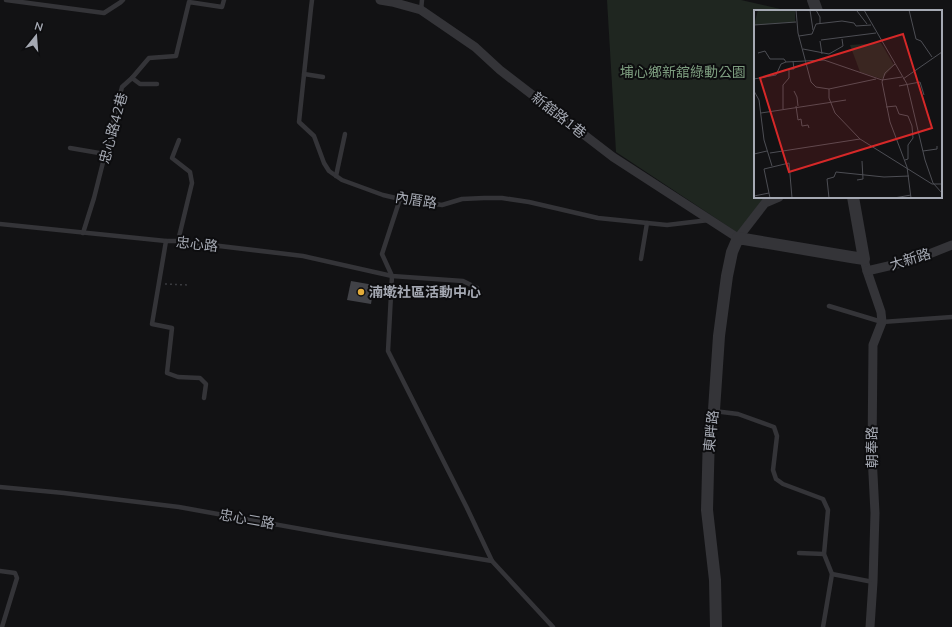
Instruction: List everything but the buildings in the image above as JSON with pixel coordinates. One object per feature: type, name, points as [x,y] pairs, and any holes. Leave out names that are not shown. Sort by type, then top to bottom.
[{"type":"street","name":"新舘路1巷","points":[[380,0],[421,10],[475,47],[500,70],[613,157],[738,238]]},
{"type":"street","points":[[812,0],[817,10]]},
{"type":"street","points":[[777,198],[765,203],[738,238],[864,259]]},
{"type":"street","points":[[853,198],[864,259],[881,312],[882,322]]},
{"type":"street","name":"東畔路","points":[[716,627],[715,580],[707,510],[709,433],[714,410],[719,336],[724,299],[732,252],[738,238]]},
{"type":"street","name":"大新路","points":[[867,271],[914,260],[952,245]]},
{"type":"street","name":"朝奉路","points":[[870,627],[876,513],[872,455],[873,345],[882,322]]},
{"type":"lane","points":[[6,0],[104,12],[123,0]]},
{"type":"lane","name":"忠心路42巷","points":[[83,233],[106,154],[122,87],[149,58],[176,56],[188,2],[222,7],[224,0]]},
{"type":"lane","name":"內厝路","points":[[312,0],[299,122],[314,136],[324,163],[329,171],[342,180],[383,195],[442,205],[462,199],[502,198],[530,202],[598,218],[667,225],[710,220]]},
{"type":"lane","points":[[421,10],[422,0]]},
{"type":"lane","points":[[304,74],[323,77]]},
{"type":"lane","points":[[132,78],[140,84],[157,84]]},
{"type":"lane","points":[[336,176],[346,134]]},
{"type":"lane","points":[[178,241],[192,183],[190,172],[172,158],[179,140]]},
{"type":"lane","points":[[70,148],[106,154]]},
{"type":"lane","points":[[400,199],[382,254],[392,276],[388,351],[492,561],[552,627]]},
{"type":"lane","points":[[642,259],[647,223]]},
{"type":"lane","name":"忠心路","points":[[0,224],[166,242],[178,241],[303,256],[392,276],[464,282],[477,288],[480,293]]},
{"type":"lane","points":[[166,242],[152,324],[172,328],[166,373],[178,377],[200,378],[206,384],[204,398]]},
{"type":"lane","points":[[829,306],[882,322],[952,318]]},
{"type":"lane","points":[[714,410],[738,414],[774,427],[777,436],[773,470],[776,479],[783,484],[823,499],[828,510],[824,554],[832,574],[823,627]]},
{"type":"lane","name":"忠心二路","points":[[0,487],[179,507],[340,536],[492,561]]},
{"type":"lane","points":[[799,553],[824,554]]},
{"type":"lane","points":[[0,571],[15,573],[18,578],[2,627]]},
{"type":"lane","points":[[832,574],[873,582]]},
{"type":"path","points":[[159,284],[188,284]]},
{"type":"green space","name":"埔心鄉新舘綠動公園","points":[[607,0],[741,0],[785,10],[754,10],[754,198],[763,198],[738,233],[616,152]]},
{"type":"place","name":"湳墘社區活動中心","points":[[361,292]]}]
